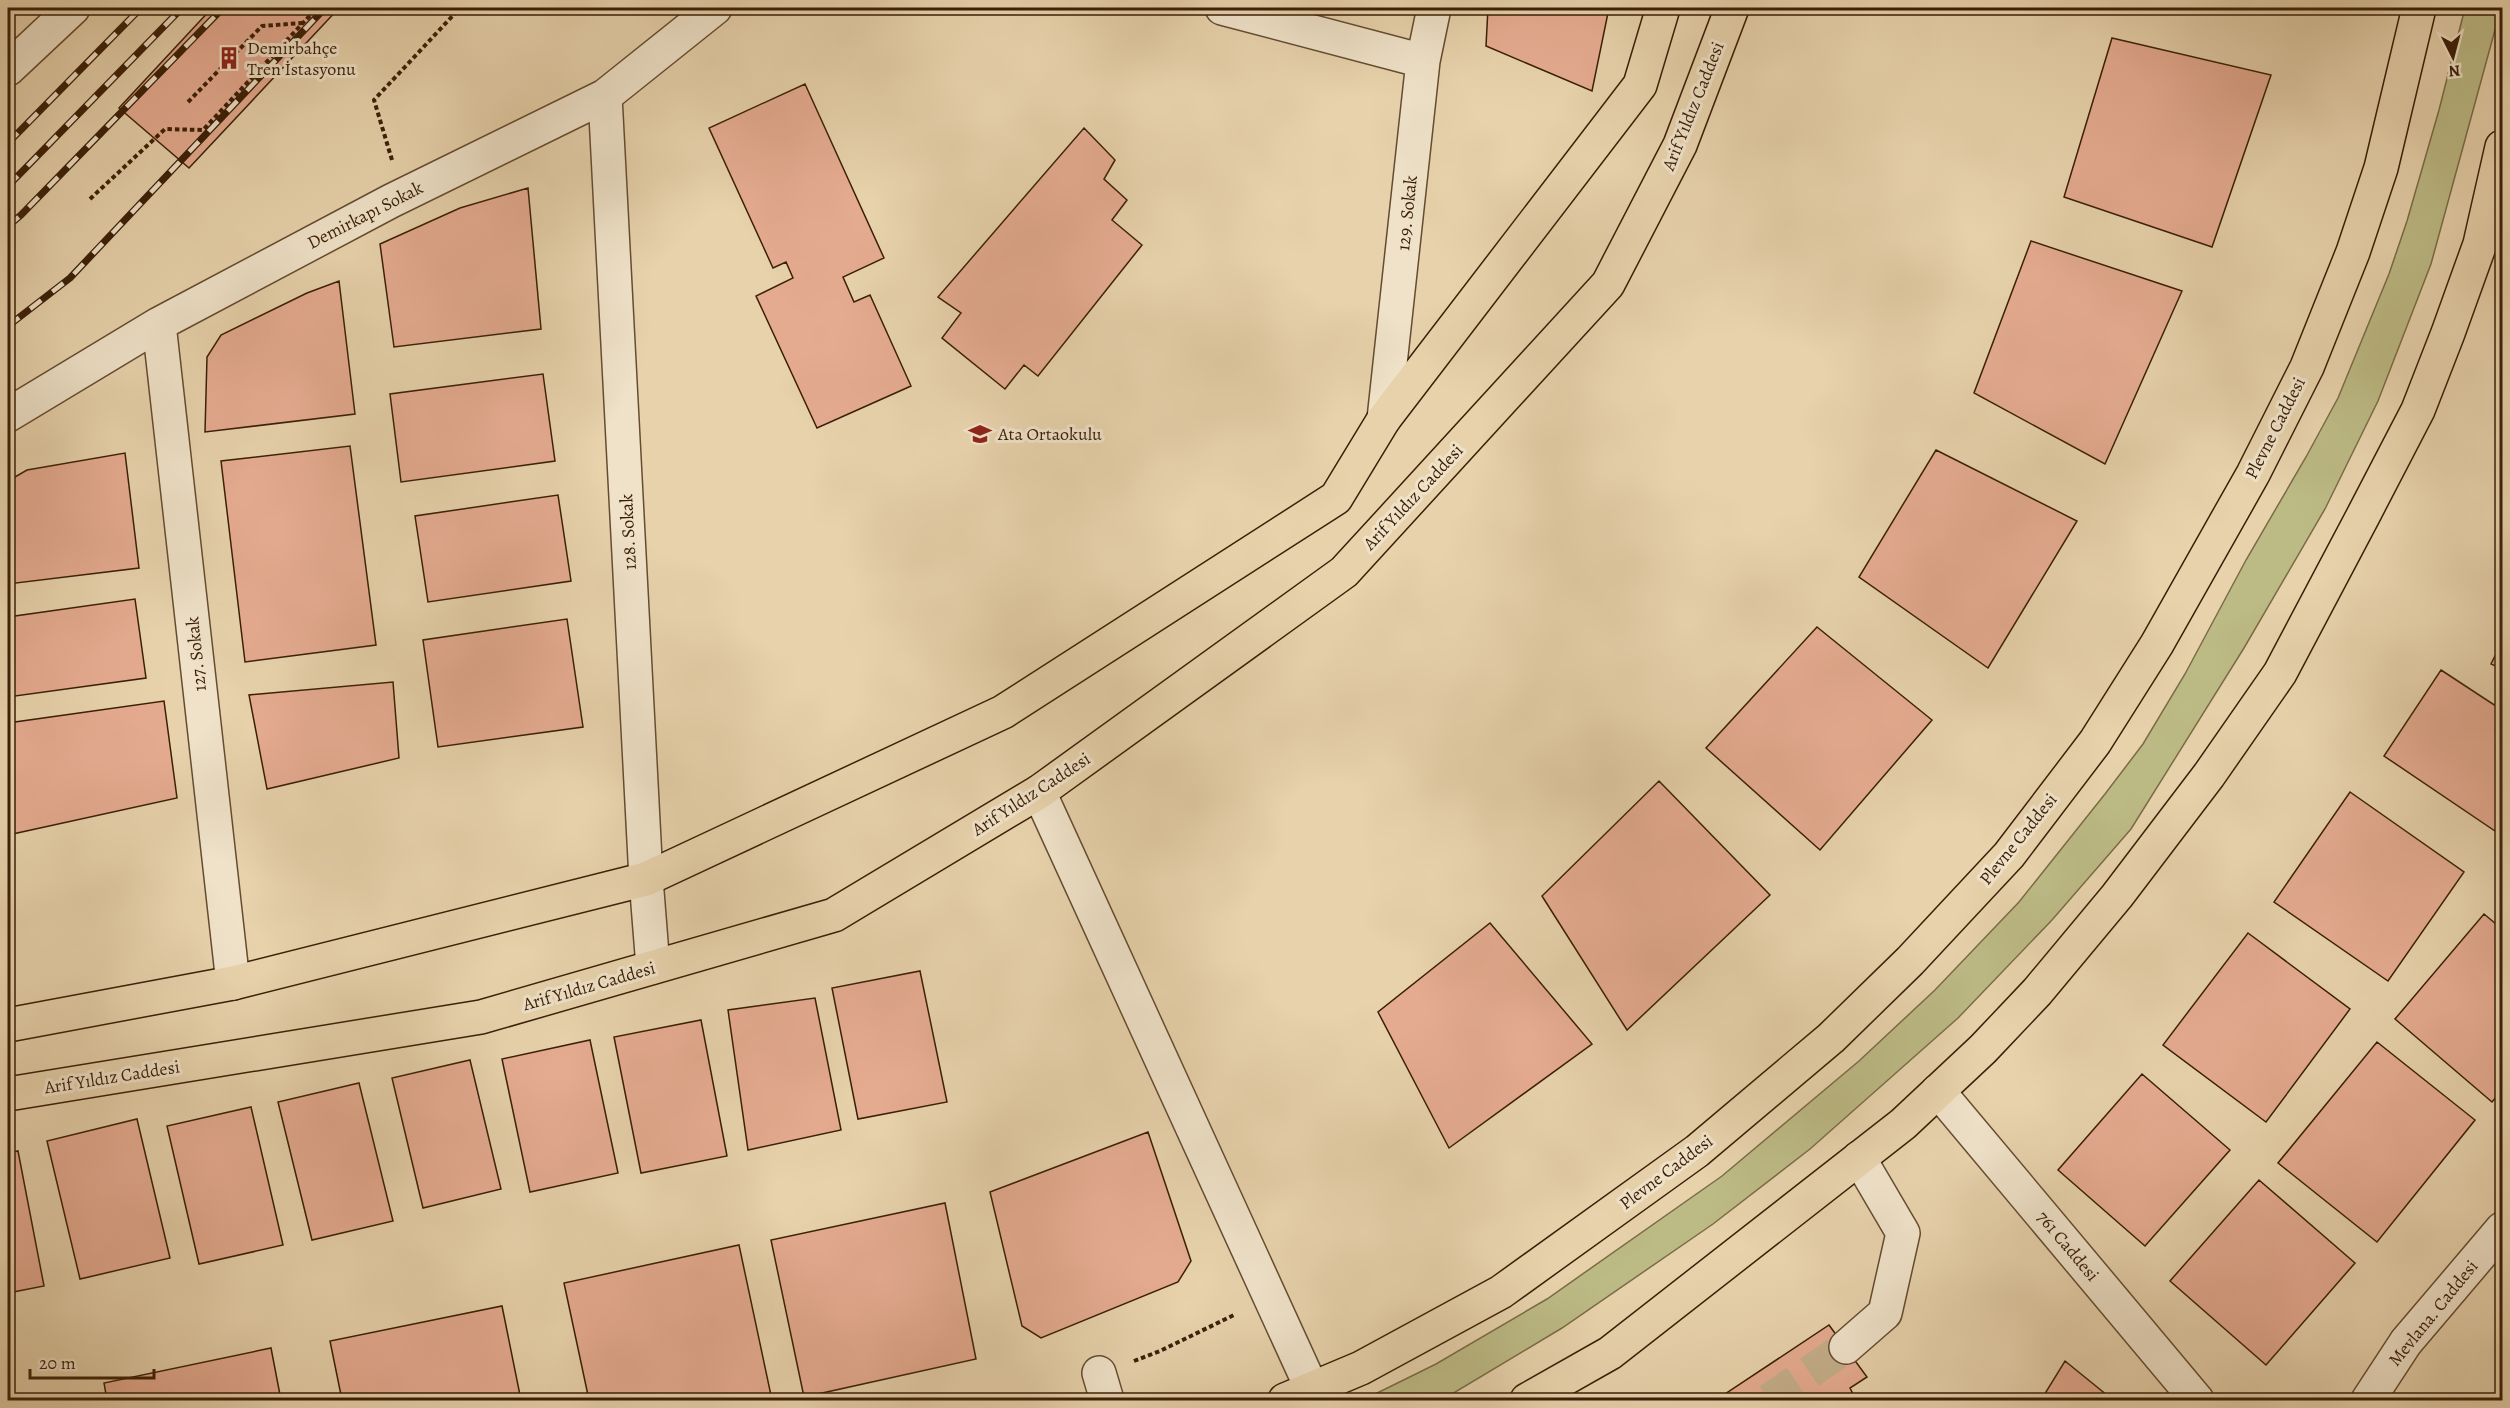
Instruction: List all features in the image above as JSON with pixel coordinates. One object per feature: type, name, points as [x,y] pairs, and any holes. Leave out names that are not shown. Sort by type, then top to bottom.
[{"type":"main road","points":[[8,1025],[233,983],[646,879],[1003,712],[1336,498],[1384,419],[1640,85],[1663,8]]},
{"type":"main road","name":"Arif Yıldız Caddesi","points":[[8,1094],[482,1017],[834,915],[1040,792],[1344,572],[1608,284],[1680,146],[1732,8]]},
{"type":"main road","name":"Plevne Caddesi","points":[[1298,1395],[1361,1368],[1501,1292],[1697,1151],[1831,1038],[1911,961],[2009,855],[2095,742],[2157,644],[2253,474],[2307,367],[2353,252],[2381,168],[2419,8]]},
{"type":"main road","points":[[1527,1401],[1610,1353],[1903,1124],[2037,992],[2116,896],[2209,775],[2280,673],[2418,410],[2480,244],[2502,147]]},
{"type":"street","points":[[8,69],[73,8]]},
{"type":"street","name":"Demirkapı Sokak","points":[[8,415],[159,324],[402,195],[604,96],[715,8]]},
{"type":"street","points":[[1222,8],[1423,61]]},
{"type":"street","name":"129. Sokak","points":[[1384,419],[1423,61],[1434,8]]},
{"type":"street","name":"128. Sokak","points":[[604,96],[646,879],[653,967]]},
{"type":"street","name":"127. Sokak","points":[[159,324],[233,983]]},
{"type":"street","points":[[1040,792],[1270,1298],[1298,1395]]},
{"type":"street","name":"761 Caddesi","points":[[1938,1090],[2197,1401]]},
{"type":"street","points":[[1846,1347],[1885,1313],[1903,1233],[1859,1158]]},
{"type":"street","name":"Mevlana. Caddesi","points":[[2368,1401],[2406,1342],[2502,1229]]},
{"type":"path","points":[[90,199],[165,129],[203,130],[317,8]]},
{"type":"path","points":[[402,195],[374,100],[459,8]]},
{"type":"path","points":[[188,102],[262,26],[303,23]]},
{"type":"path","points":[[1160,1351],[1270,1298]]},
{"type":"shaded area","points":[[2465,8],[2501,8],[2431,264],[2378,401],[2325,509],[2244,648],[2131,829],[2052,920],[1958,1018],[1810,1149],[1713,1224],[1562,1328],[1442,1400],[1363,1400],[1436,1364],[1547,1299],[1722,1176],[1859,1061],[1935,990],[2019,902],[2105,794],[2143,744],[2185,674],[2246,560],[2338,398],[2389,274],[2407,221]]},
{"type":"building","name":"Demirbahçe Tren İstasyonu","points":[[212,8],[339,8],[189,168],[119,108]]},
{"type":"building","points":[[1488,8],[1609,8],[1592,91],[1486,46]]},
{"type":"building","points":[[2112,38],[2271,75],[2212,247],[2064,197]]},
{"type":"building","points":[[805,84],[884,258],[843,277],[854,302],[870,295],[911,386],[817,428],[756,296],[793,278],[786,262],[773,268],[709,128]]},
{"type":"building","points":[[1084,128],[1115,160],[1104,179],[1127,200],[1112,220],[1142,245],[1038,376],[1024,365],[1005,389],[942,338],[961,313],[938,297]]},
{"type":"building","points":[[528,188],[541,329],[394,347],[380,244],[460,208]]},
{"type":"building","points":[[2031,241],[2182,291],[2105,464],[1974,393]]},
{"type":"building","points":[[339,281],[355,414],[205,432],[207,357],[221,335],[307,293]]},
{"type":"building","points":[[543,374],[555,461],[401,482],[390,394]]},
{"type":"building","points":[[350,446],[376,645],[245,662],[221,461]]},
{"type":"building","points":[[1936,450],[2077,521],[1988,668],[1859,577]]},
{"type":"building","points":[[125,453],[139,568],[8,584],[8,481],[27,470]]},
{"type":"building","points":[[558,495],[571,581],[428,602],[415,516]]},
{"type":"building","points":[[135,599],[146,678],[8,697],[8,617]]},
{"type":"building","points":[[567,619],[583,727],[438,747],[423,640]]},
{"type":"building","points":[[1817,627],[1932,720],[1820,850],[1706,748]]},
{"type":"building","points":[[2502,642],[2502,669],[2491,664]]},
{"type":"building","points":[[2441,670],[2502,710],[2502,828],[2498,833],[2384,756]]},
{"type":"building","points":[[393,682],[399,758],[267,789],[249,695]]},
{"type":"building","points":[[164,701],[177,798],[8,835],[8,723]]},
{"type":"building","points":[[1659,781],[1770,895],[1627,1030],[1542,896]]},
{"type":"building","points":[[2350,792],[2464,872],[2388,981],[2274,902]]},
{"type":"building","points":[[2484,914],[2502,929],[2502,1090],[2492,1102],[2395,1019]]},
{"type":"building","points":[[1490,923],[1592,1044],[1449,1148],[1378,1012]]},
{"type":"building","points":[[2248,933],[2350,1009],[2266,1122],[2163,1045]]},
{"type":"building","points":[[920,971],[947,1102],[858,1119],[832,988]]},
{"type":"building","points":[[815,998],[841,1130],[748,1150],[728,1010]]},
{"type":"building","points":[[701,1020],[727,1156],[641,1173],[614,1037]]},
{"type":"building","points":[[590,1040],[618,1173],[530,1192],[502,1059]]},
{"type":"building","points":[[2377,1042],[2475,1120],[2377,1242],[2278,1163]]},
{"type":"building","points":[[470,1060],[501,1189],[423,1208],[392,1078]]},
{"type":"building","points":[[2142,1074],[2230,1150],[2145,1246],[2058,1170]]},
{"type":"building","points":[[359,1083],[393,1221],[312,1240],[278,1102]]},
{"type":"building","points":[[251,1107],[283,1245],[199,1264],[167,1126]]},
{"type":"building","points":[[137,1119],[170,1258],[80,1279],[47,1141]]},
{"type":"building","points":[[1148,1132],[1191,1261],[1178,1282],[1041,1338],[1022,1326],[990,1192]]},
{"type":"building","points":[[18,1151],[44,1286],[8,1293],[8,1153]]},
{"type":"building","points":[[2259,1180],[2355,1263],[2266,1365],[2170,1281]]},
{"type":"building","points":[[945,1203],[976,1359],[804,1397],[771,1240]]},
{"type":"building","points":[[739,1245],[772,1400],[589,1400],[564,1283]]},
{"type":"building","points":[[502,1306],[521,1400],[342,1400],[330,1341]]},
{"type":"building","points":[[1829,1325],[1867,1377],[1850,1388],[1856,1400],[1716,1400]]},
{"type":"building","points":[[271,1348],[281,1400],[107,1400],[104,1383]]},
{"type":"building","points":[[2065,1361],[2113,1400],[2041,1400]]},
{"type":"tunnel","points":[[1769,1400],[1846,1347]]},
{"type":"railway","points":[[8,143],[141,8]]},
{"type":"railway","points":[[8,186],[182,8]]},
{"type":"railway","points":[[8,226],[223,8]]},
{"type":"railway","points":[[8,326],[70,278],[325,8]]},
{"type":"place","name":"Demirbahçe Tren İstasyonu","points":[[229,58]]},
{"type":"place","name":"Ata Ortaokulu","points":[[980,434]]}]
